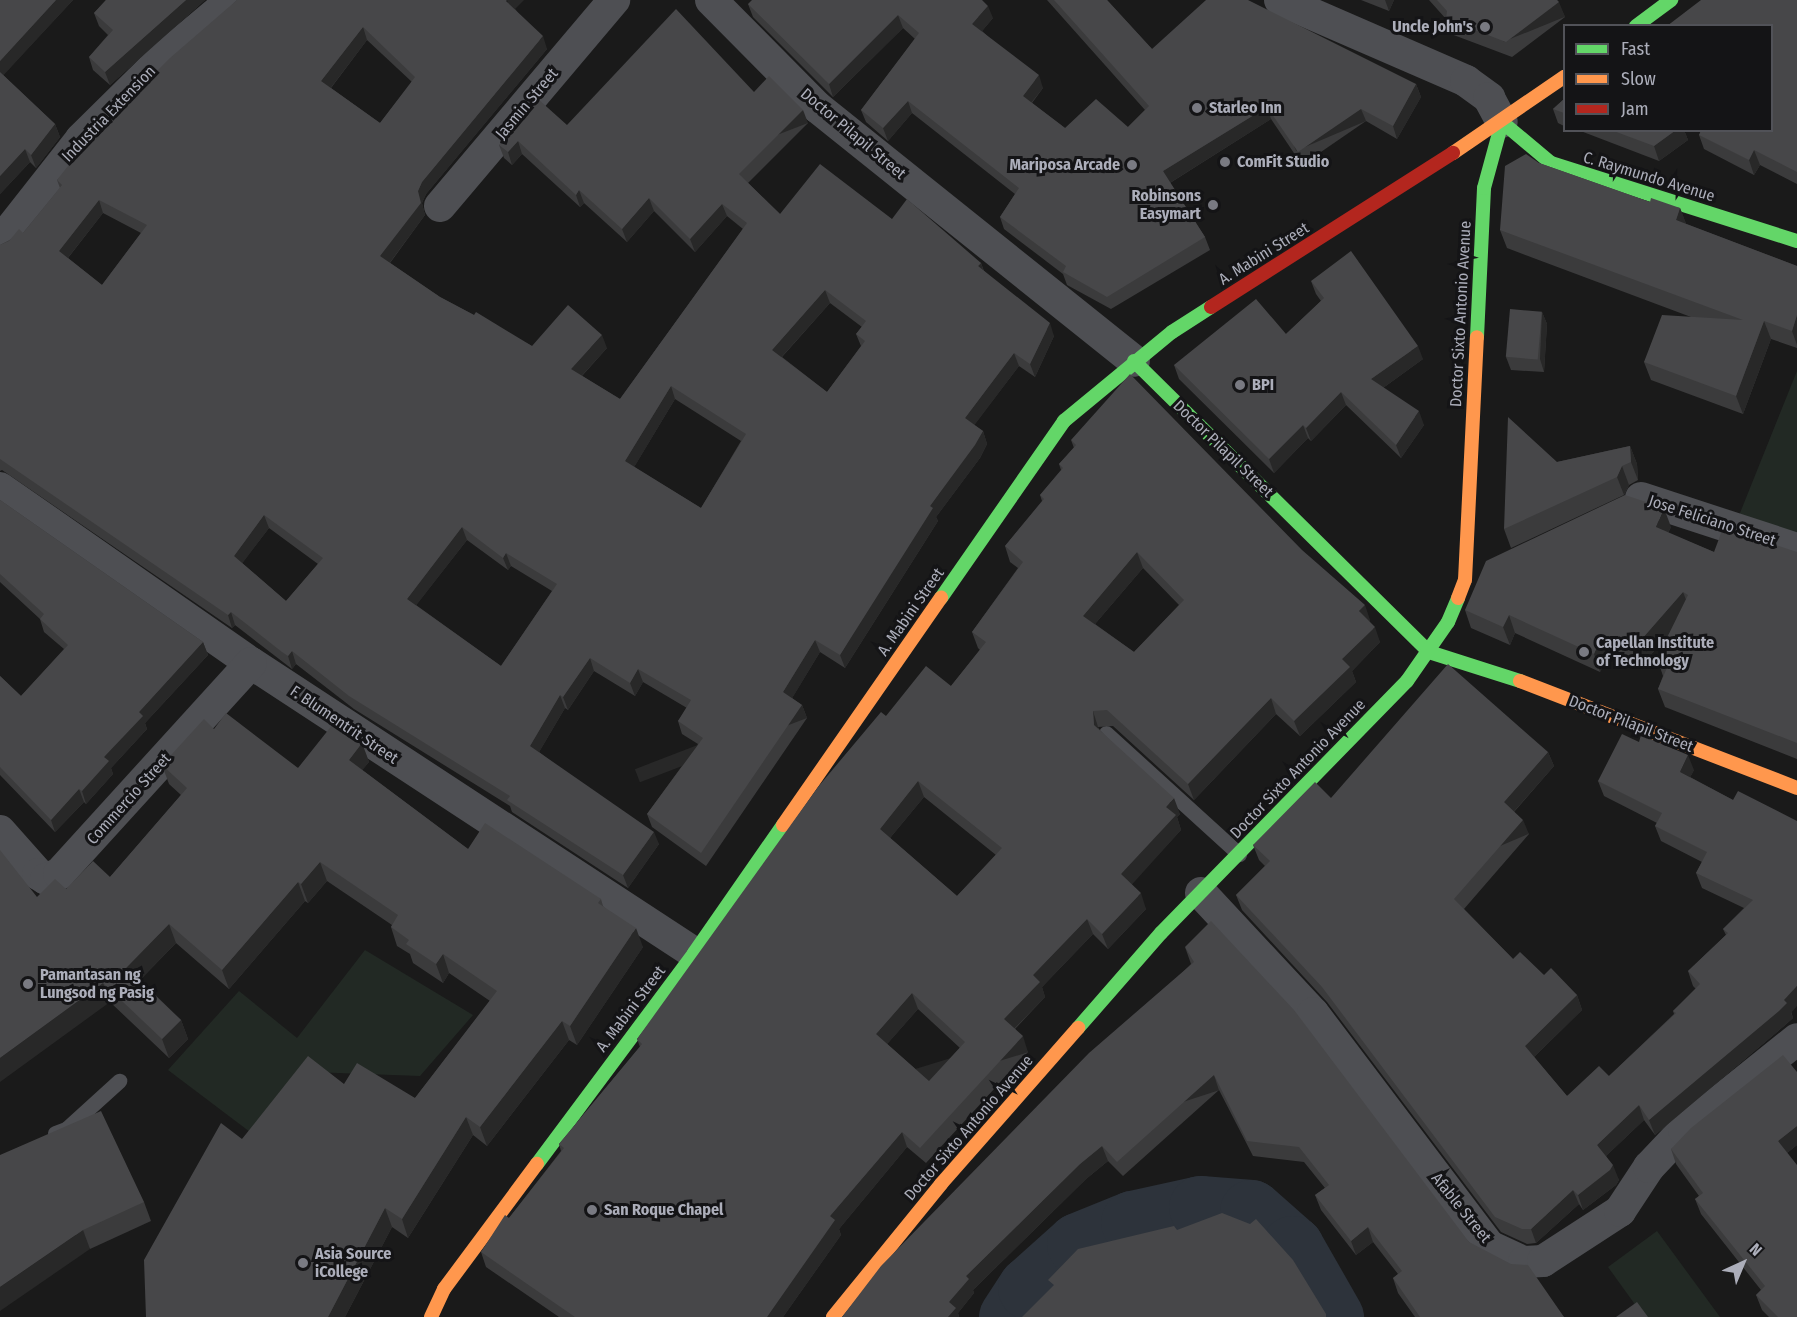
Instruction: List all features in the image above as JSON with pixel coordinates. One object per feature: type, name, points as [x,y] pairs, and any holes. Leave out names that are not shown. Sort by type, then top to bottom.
[{"type":"main road","points":[[1639,24],[1671,0]]},
{"type":"main road","name":"A. Mabini Street","points":[[431,1317],[444,1289],[518,1186],[693,954],[1064,421],[1134,361],[1249,282],[1503,122],[1563,78]]},
{"type":"main road","name":"C. Raymundo Avenue","points":[[1503,122],[1551,164],[1797,241]]},
{"type":"main road","name":"Doctor Sixto Antonio Avenue","points":[[833,1317],[941,1184],[1201,893],[1407,681],[1448,622],[1465,580],[1485,188],[1503,122]]},
{"type":"main road","name":"Doctor Pilapil Street","points":[[1134,361],[1429,652],[1489,669],[1797,788]]},
{"type":"street","name":"Industria Extension","points":[[0,242],[81,139],[163,58],[232,0]]},
{"type":"street","name":"Jasmin Street","points":[[440,206],[614,0]]},
{"type":"street","name":"Doctor Pilapil Street","points":[[711,0],[817,107],[1134,361]]},
{"type":"street","points":[[1280,0],[1466,81],[1489,98],[1503,122]]},
{"type":"street","name":"F. Blumentrit Street","points":[[0,488],[251,663],[693,954]]},
{"type":"street","name":"Jose Feliciano Street","points":[[1633,500],[1797,549]]},
{"type":"street","name":"Commercio Street","points":[[0,831],[38,874],[46,879],[59,874],[251,663]]},
{"type":"street","name":"Afable Street","points":[[1201,893],[1313,1013],[1489,1246],[1524,1262],[1544,1261],[1620,1211],[1649,1167],[1684,1130],[1797,1039]]},
{"type":"lane","points":[[1642,0],[1652,14]]},
{"type":"lane","points":[[1465,580],[1483,572]]},
{"type":"lane","points":[[1106,733],[1239,854]]},
{"type":"lane","points":[[44,1138],[66,1129],[120,1081]]},
{"type":"shaded area","points":[[1797,371],[1797,542],[1736,523]]},
{"type":"shaded area","points":[[365,950],[473,1015],[420,1076],[311,1072],[258,1138],[168,1070],[239,991],[297,1038]]},
{"type":"shaded area","points":[[1657,1231],[1720,1317],[1644,1317],[1608,1267]]},
{"type":"building","points":[[0,0],[56,0],[0,61]]},
{"type":"building","points":[[106,0],[186,0],[105,72],[89,57],[113,30],[94,13]]},
{"type":"building","points":[[237,0],[507,0],[543,36],[422,182],[418,191],[421,203],[380,256],[440,297],[474,315],[476,312],[532,346],[568,305],[602,335],[571,369],[620,399],[747,223],[722,204],[690,239],[649,198],[622,229],[579,190],[576,195],[518,141],[508,152],[499,145],[538,99],[567,125],[676,9],[754,92],[769,76],[803,110],[739,174],[780,214],[820,164],[892,219],[907,199],[981,263],[978,266],[1050,323],[1030,364],[1014,353],[965,418],[983,431],[930,506],[933,508],[840,655],[815,640],[783,692],[802,705],[701,853],[647,814],[703,738],[678,721],[691,700],[638,669],[630,683],[590,658],[563,697],[560,695],[530,746],[654,832],[623,875],[507,800],[510,796],[349,696],[292,651],[288,656],[282,652],[231,612],[228,615],[0,459],[0,245],[9,241],[19,229],[23,233],[62,185],[57,180],[90,138],[170,58]],"holes":[[[363,27],[415,77],[380,123],[321,81]],[[99,200],[147,225],[102,285],[59,251]],[[825,290],[866,321],[856,334],[865,341],[827,392],[772,350]],[[671,386],[746,434],[701,508],[625,461]],[[264,515],[323,558],[286,601],[234,556]],[[462,527],[503,558],[506,553],[557,584],[501,666],[407,599]]]},
{"type":"building","points":[[752,0],[982,0],[988,6],[972,24],[1039,75],[1023,96],[1065,128],[1096,99],[1128,127],[1149,106],[1054,0],[1107,0],[1152,49],[1206,0],[1248,0],[1416,84],[1393,126],[1361,109],[1298,152],[1267,107],[1163,171],[1205,237],[1107,297],[1063,272],[1066,266],[1000,217],[1019,188],[908,101],[883,128],[861,110],[919,33],[898,15],[829,84],[748,4]]},
{"type":"building","points":[[1437,0],[1557,0],[1559,2],[1506,42],[1446,19],[1447,11]]},
{"type":"building","points":[[1701,0],[1797,0],[1797,172],[1754,150],[1749,160],[1699,135],[1700,132],[1773,132],[1773,24],[1670,24]]},
{"type":"building","points":[[0,72],[55,124],[31,155],[25,149],[0,176]]},
{"type":"building","points":[[1563,100],[1563,113],[1553,109]]},
{"type":"building","points":[[1616,132],[1673,132],[1654,146]]},
{"type":"building","points":[[1526,154],[1539,163],[1650,202],[1651,198],[1680,208],[1676,220],[1797,266],[1797,315],[1792,331],[1764,321],[1736,396],[1644,362],[1662,315],[1743,320],[1500,230],[1505,166]]},
{"type":"building","points":[[1351,251],[1418,346],[1371,379],[1419,411],[1396,445],[1341,392],[1306,428],[1303,425],[1269,459],[1174,365],[1256,299],[1286,334],[1324,298],[1311,281]]},
{"type":"building","points":[[1510,309],[1542,312],[1538,360],[1506,357]]},
{"type":"building","points":[[1130,374],[1302,550],[1365,605],[1359,611],[1375,627],[1342,659],[1350,667],[1294,721],[1271,698],[1188,784],[1107,710],[1093,711],[1094,725],[1174,798],[1166,807],[1176,815],[1121,874],[1141,893],[1102,934],[1087,919],[1033,975],[1040,982],[1004,1019],[1023,1036],[920,1148],[902,1132],[830,1216],[835,1220],[767,1317],[575,1317],[481,1252],[505,1215],[509,1218],[564,1148],[559,1144],[642,1044],[637,1039],[818,787],[881,712],[886,716],[926,666],[951,686],[986,642],[972,632],[1023,562],[1005,546],[1044,499],[1040,495],[1063,468],[1059,464],[1076,445],[1071,440]],"holes":[[[1137,552],[1184,600],[1134,652],[1083,616]],[[918,781],[1002,848],[957,896],[880,829]],[[912,993],[965,1042],[929,1081],[876,1034]]]},
{"type":"building","points":[[1508,417],[1557,462],[1630,446],[1631,462],[1622,466],[1617,477],[1504,529]]},
{"type":"building","points":[[1625,495],[1664,508],[1656,527],[1714,552],[1723,528],[1797,552],[1797,743],[1658,689],[1669,663],[1657,658],[1688,595],[1683,592],[1634,648],[1602,635],[1594,654],[1509,615],[1503,627],[1465,610],[1486,561]]},
{"type":"building","points":[[0,500],[203,642],[139,712],[143,716],[104,757],[109,761],[51,820],[0,767],[0,676],[21,696],[68,645],[40,619],[44,614],[0,574]]},
{"type":"building","points":[[1448,664],[1548,752],[1504,802],[1523,820],[1454,899],[1513,959],[1520,952],[1544,975],[1551,968],[1577,995],[1525,1046],[1567,1096],[1599,1066],[1609,1076],[1676,1013],[1673,1011],[1700,984],[1688,971],[1728,933],[1723,929],[1753,900],[1696,873],[1707,852],[1655,826],[1662,813],[1598,781],[1622,734],[1639,742],[1641,735],[1688,755],[1680,772],[1733,800],[1738,791],[1797,821],[1797,986],[1784,1000],[1787,1003],[1649,1120],[1639,1105],[1597,1145],[1613,1165],[1610,1170],[1578,1195],[1573,1190],[1531,1229],[1522,1229],[1495,1217],[1322,987],[1236,895],[1270,861],[1253,845],[1315,782],[1331,798]]},
{"type":"building","points":[[226,713],[298,768],[333,724],[362,743],[349,760],[468,849],[485,823],[601,899],[598,903],[636,928],[570,1026],[562,1021],[480,1127],[466,1117],[402,1219],[385,1208],[328,1317],[146,1317],[144,1260],[221,1123],[242,1139],[308,1056],[344,1084],[357,1063],[415,1098],[497,991],[443,954],[436,964],[406,944],[409,940],[391,927],[398,915],[320,862],[301,884],[298,882],[222,970],[169,924],[126,968],[181,1020],[162,1039],[103,983],[0,1058],[0,850],[37,897],[55,879],[66,889],[93,861],[110,877],[187,788],[162,765],[204,719],[214,729]]},
{"type":"building","points":[[1211,921],[1294,1010],[1469,1242],[1511,1264],[1528,1265],[1564,1317],[1420,1317],[1393,1278],[1402,1271],[1368,1227],[1351,1241],[1315,1195],[1329,1185],[1299,1147],[1247,1141],[1214,1075],[1117,1162],[1102,1146],[1080,1164],[966,1276],[969,1279],[949,1302],[956,1308],[948,1317],[842,1317],[881,1266],[1089,1053],[1194,962],[1185,947]]},
{"type":"building","points":[[1783,1055],[1797,1072],[1797,1126],[1778,1141],[1797,1165],[1797,1317],[1778,1317],[1756,1295],[1765,1286],[1695,1199],[1703,1193],[1671,1149],[1691,1128]]},
{"type":"building","points":[[101,1111],[144,1202],[83,1230],[0,1287],[0,1155]]},
{"type":"building","points":[[1222,1213],[1250,1224],[1256,1219],[1293,1260],[1326,1317],[1022,1317],[1054,1285],[1048,1280],[1078,1249],[1174,1226],[1177,1230]]},
{"type":"building","points":[[1637,1302],[1648,1317],[1616,1317]]},
{"type":"waterway","points":[[1010,1317],[1029,1288],[1078,1244],[1132,1222],[1200,1207],[1251,1211],[1292,1247],[1332,1317]]},
{"type":"traffic: fast","points":[[1639,24],[1671,0]]},
{"type":"traffic: fast","points":[[1502,122],[1551,163],[1797,241]]},
{"type":"traffic: fast","points":[[1477,337],[1484,188],[1502,122]]},
{"type":"traffic: fast","points":[[941,598],[1064,421],[1172,332],[1211,307]]},
{"type":"traffic: fast","points":[[1134,361],[1429,652],[1520,681]]},
{"type":"traffic: fast","points":[[1078,1028],[1161,933],[1407,681],[1448,622],[1458,598]]},
{"type":"traffic: fast","points":[[537,1164],[694,953],[783,825]]},
{"type":"traffic: slow","points":[[1453,153],[1563,78]]},
{"type":"traffic: slow","points":[[1458,598],[1465,580],[1477,337]]},
{"type":"traffic: slow","points":[[783,825],[941,598]]},
{"type":"traffic: slow","points":[[1520,681],[1797,788]]},
{"type":"traffic: slow","points":[[833,1317],[941,1184],[1078,1028]]},
{"type":"traffic: slow","points":[[431,1317],[444,1289],[537,1164]]},
{"type":"traffic: jam","points":[[1211,307],[1453,153]]},
{"type":"place","name":"Uncle John's","points":[[1485,27]]},
{"type":"place","name":"Starleo Inn","points":[[1197,108]]},
{"type":"place","name":"ComFit Studio","points":[[1225,162]]},
{"type":"place","name":"Mariposa Arcade","points":[[1132,165]]},
{"type":"place","name":"Robinsons Easymart","points":[[1213,205]]},
{"type":"place","name":"BPI","points":[[1240,385]]},
{"type":"place","name":"Capellan Institute of Technology","points":[[1584,652]]},
{"type":"place","name":"Pamantasan ng Lungsod ng Pasig","points":[[28,984]]},
{"type":"place","name":"San Roque Chapel","points":[[592,1210]]},
{"type":"place","name":"Asia Source iCollege","points":[[303,1263]]}]
